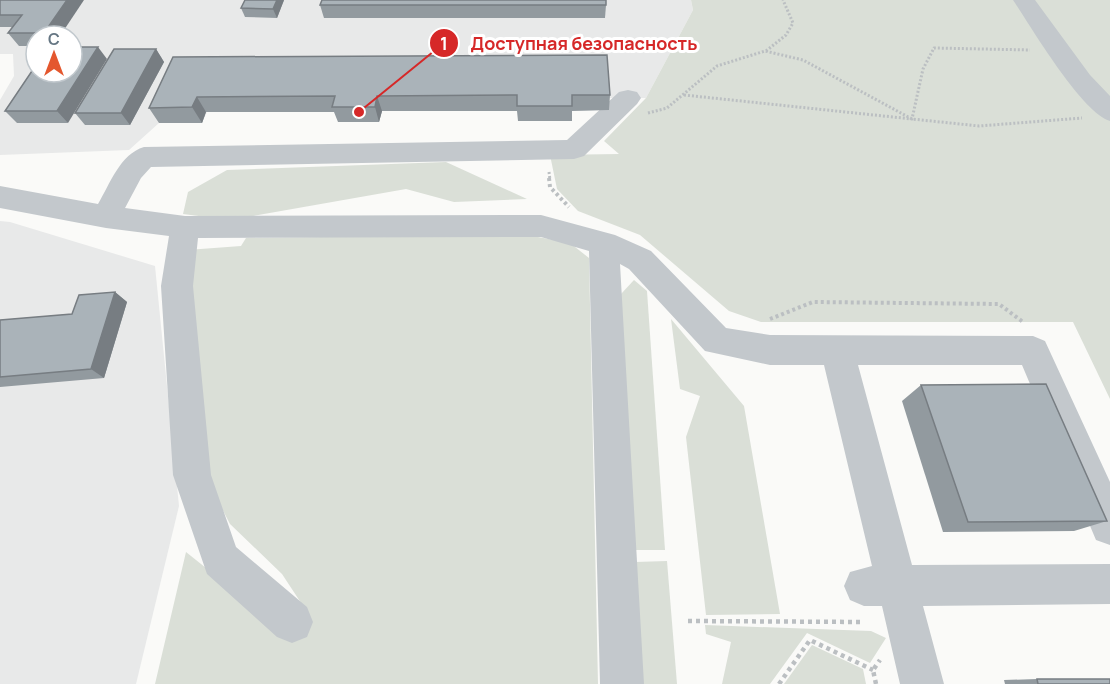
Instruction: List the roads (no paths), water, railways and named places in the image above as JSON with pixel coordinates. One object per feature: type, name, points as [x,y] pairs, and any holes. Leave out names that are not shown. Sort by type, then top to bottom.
[{"type":"lane","points":[[1024,0],[1057,50],[1081,81],[1110,112]]},
{"type":"lane","points":[[106,217],[130,172],[144,157],[574,149],[628,98]]},
{"type":"lane","points":[[0,197],[106,217],[185,227],[541,226],[604,243],[640,260],[717,341],[770,350],[1033,351],[1110,526]]},
{"type":"lane","points":[[185,227],[177,286],[192,475],[221,560],[292,622]]},
{"type":"lane","points":[[604,243],[622,684]]},
{"type":"lane","points":[[838,352],[876,598],[922,684]]},
{"type":"lane","points":[[876,598],[1110,584]]},
{"type":"place","name":"Доступная безопасность","points":[[359,112]]}]
